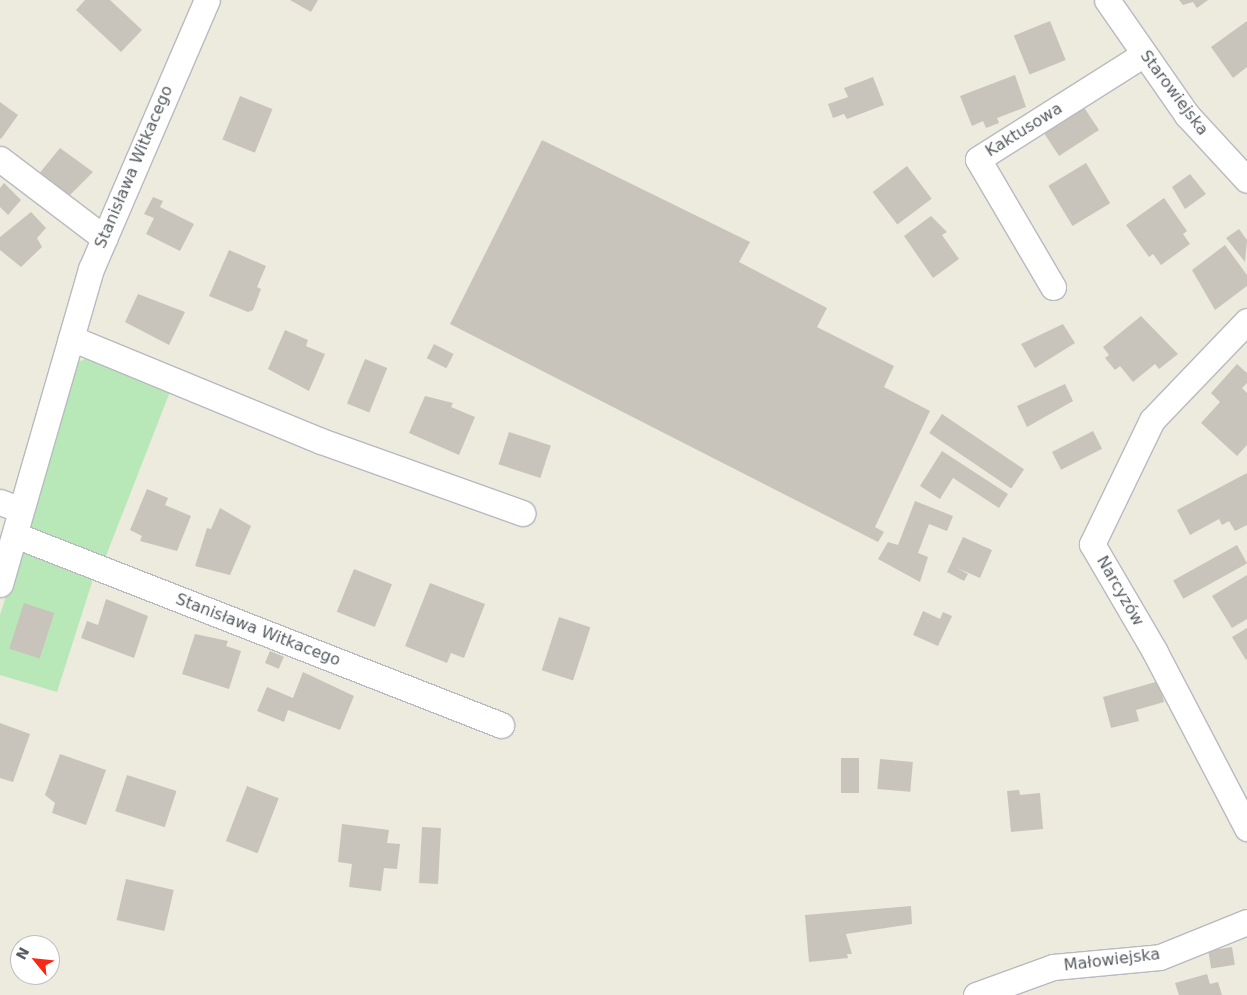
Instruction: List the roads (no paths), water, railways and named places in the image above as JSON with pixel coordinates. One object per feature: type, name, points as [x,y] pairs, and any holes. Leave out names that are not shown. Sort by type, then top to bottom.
[{"type":"street","name":"Stanisława Witkacego","points":[[0,584],[15,535],[11,506],[72,338],[104,238],[206,0]]},
{"type":"street","name":"Starowiejska","points":[[1107,0],[1187,115],[1247,180]]},
{"type":"street","name":"Kaktusowa","points":[[1053,287],[978,159],[1144,54]]},
{"type":"street","points":[[0,159],[104,238]]},
{"type":"street","name":"Narcyzów","points":[[1247,321],[1152,420],[1092,544],[1156,652],[1247,828]]},
{"type":"street","points":[[72,338],[321,441],[522,513]]},
{"type":"street","name":"Stanisława Witkacego","points":[[15,535],[501,725]]},
{"type":"street","name":"Małowiejska","points":[[976,995],[1054,967],[1160,957],[1247,922]]}]
